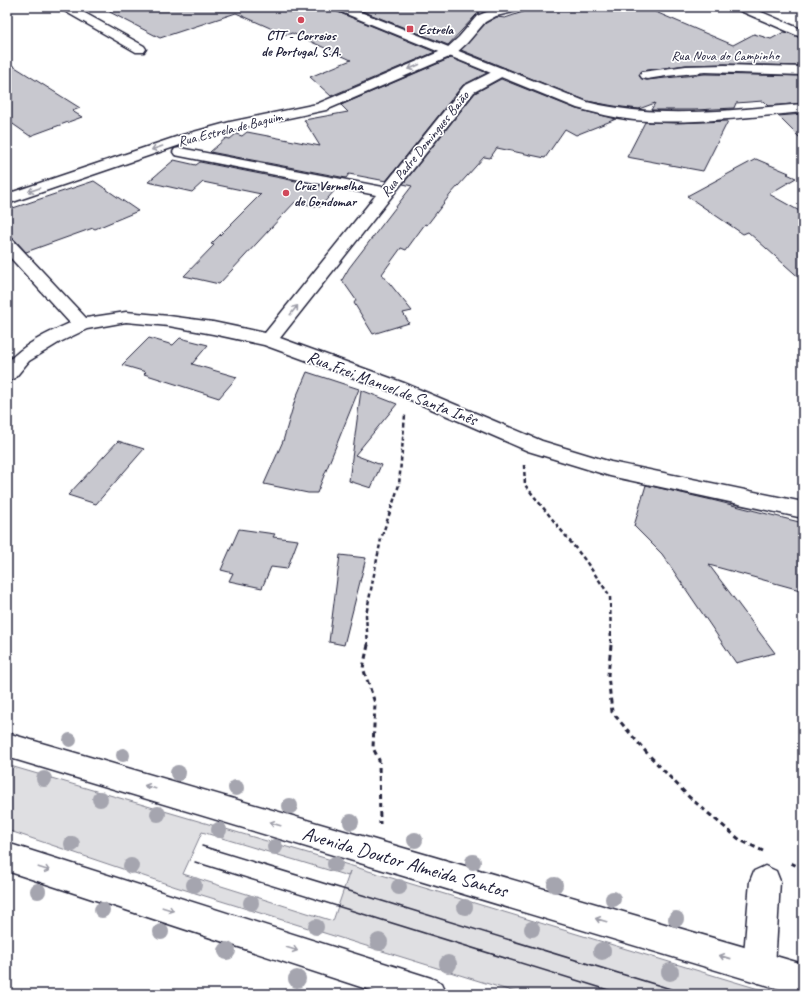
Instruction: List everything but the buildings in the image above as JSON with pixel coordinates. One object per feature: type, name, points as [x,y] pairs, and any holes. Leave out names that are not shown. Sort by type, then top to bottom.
[{"type":"street","points":[[65,7],[140,49]]},
{"type":"street","points":[[338,7],[582,105],[643,116],[678,117],[803,108]]},
{"type":"street","points":[[475,7],[493,13]]},
{"type":"street","points":[[450,52],[463,40],[481,19],[493,13],[523,7]]},
{"type":"street","points":[[740,7],[803,34]]},
{"type":"street","name":"Rua Estrela de Baguim","points":[[7,199],[184,139],[230,126],[321,107],[450,52]]},
{"type":"street","name":"Rua Nova do Campinho","points":[[647,75],[662,72],[730,68],[803,71]]},
{"type":"street","name":"Rua Padre Domingues Baião","points":[[269,340],[314,285],[385,192],[469,89],[500,72]]},
{"type":"street","points":[[180,152],[385,192]]},
{"type":"street","points":[[7,244],[82,324]]},
{"type":"street","name":"Rua Frei Manuel de Santa Inês","points":[[7,375],[15,358],[82,324],[126,317],[169,321],[213,328],[269,340],[413,394],[535,446],[610,469],[803,510]]},
{"type":"street","name":"Avenida Doutor Almeida Santos","points":[[7,745],[803,980]]},
{"type":"street","points":[[7,857],[431,994]]},
{"type":"street","points":[[759,967],[766,867]]},
{"type":"path","points":[[380,824],[379,760],[373,748],[375,703],[362,668],[368,644],[366,615],[381,539],[399,485],[405,414],[413,394]]},
{"type":"path","points":[[535,446],[524,465],[525,485],[585,560],[610,596],[612,638],[608,675],[612,712],[646,752],[690,797],[740,840],[766,867]]},
{"type":"path","points":[[788,862],[803,869]]},
{"type":"shaded area","points":[[7,765],[352,866],[775,994],[521,994],[176,887],[7,830]],"holes":[[[202,832],[348,876],[350,871],[333,921],[183,874]]]},
{"type":"tram line","points":[[202,846],[687,994]]},
{"type":"tram line","points":[[195,862],[621,994]]},
{"type":"place","name":"CTT - Correios de Portugal, S.A.","points":[[301,20]]},
{"type":"place","name":"Estrela","points":[[410,29]]},
{"type":"place","name":"Cruz Vermelha de Gondomar","points":[[286,193]]}]
